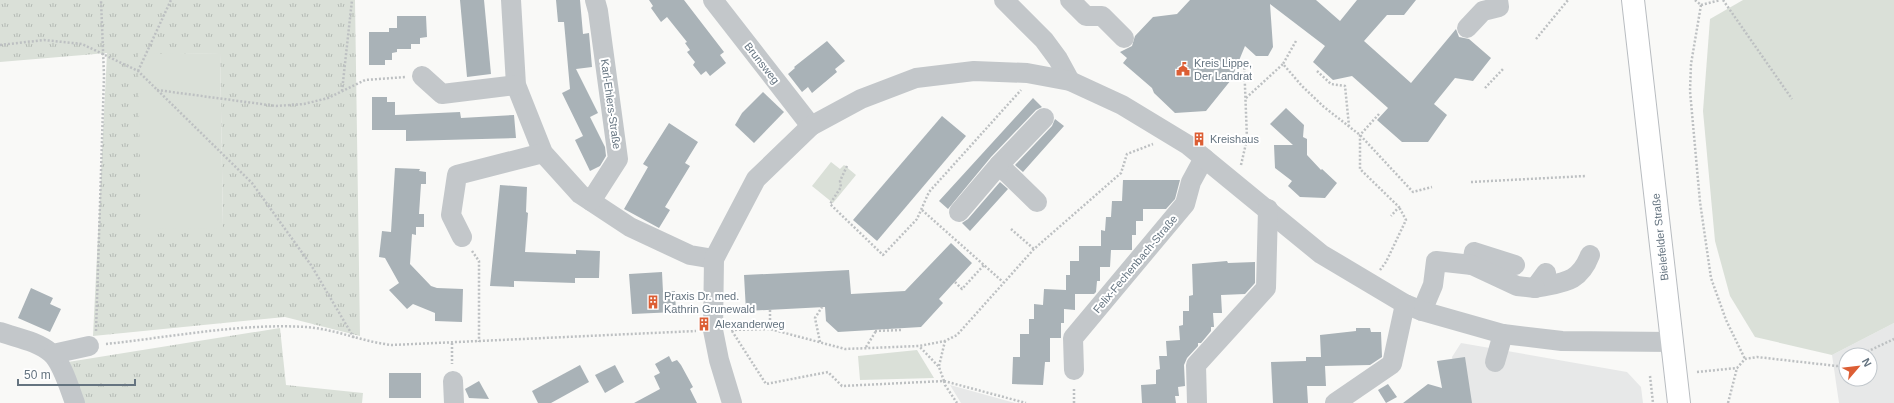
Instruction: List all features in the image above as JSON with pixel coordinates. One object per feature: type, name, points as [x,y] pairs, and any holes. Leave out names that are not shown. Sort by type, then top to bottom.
[{"type":"main road","name":"Bielefelder Straße","points":[[1618,0],[1642,71]]},
{"type":"main road","points":[[1634,10],[1645,0]]},
{"type":"main road","name":"Bielefelder Straße","points":[[1634,10],[1679,403]]},
{"type":"street","points":[[512,0],[516,85],[543,153],[580,194],[636,230],[690,255],[714,259]]},
{"type":"street","name":"Karl-Ehlers-Straße","points":[[591,201],[618,159],[598,11],[595,0]]},
{"type":"street","name":"Brunsweg","points":[[713,0],[811,126]]},
{"type":"street","points":[[1004,0],[1044,40],[1058,59],[1070,81]]},
{"type":"street","points":[[1070,0],[1086,16],[1102,16],[1124,38]]},
{"type":"street","points":[[1468,28],[1483,11],[1500,7],[1498,0]]},
{"type":"street","points":[[732,403],[718,360],[722,330],[714,259],[756,179],[811,126],[861,99],[916,78],[974,71],[1027,73],[1070,81],[1122,105],[1170,133],[1204,158],[1321,254],[1369,283],[1421,311],[1502,334],[1562,341],[1672,342]]},
{"type":"street","points":[[413,77],[442,94],[516,85]]},
{"type":"street","points":[[959,212],[999,165],[1044,118]]},
{"type":"street","points":[[462,237],[451,214],[457,175],[543,153]]},
{"type":"street","name":"Felix-Fechenbach-Straße","points":[[1074,370],[1073,338],[1185,204],[1191,182],[1204,158]]},
{"type":"street","points":[[999,165],[1037,193]]},
{"type":"street","points":[[1197,403],[1196,365],[1266,288],[1268,209]]},
{"type":"street","points":[[1421,311],[1466,264],[1474,252],[1515,265]]},
{"type":"street","points":[[1335,403],[1392,364],[1421,311],[1432,285],[1436,261],[1466,264],[1517,286],[1541,280],[1569,280],[1585,269],[1590,255]]},
{"type":"street","points":[[0,332],[41,346],[53,354],[59,363],[75,403]]},
{"type":"street","points":[[1495,362],[1502,334]]},
{"type":"street","points":[[53,354],[96,343]]},
{"type":"street","points":[[453,381],[454,403]]},
{"type":"path","points":[[101,0],[105,56],[102,192],[96,343],[268,326],[308,327],[374,343],[392,345],[770,329],[845,349],[919,346],[945,341],[957,335],[1034,249],[1121,173],[1127,154],[1156,143],[1170,133]]},
{"type":"path","points":[[138,71],[171,0]]},
{"type":"path","points":[[342,91],[352,0]]},
{"type":"path","points":[[1536,39],[1568,0]]},
{"type":"path","points":[[1695,0],[1701,5]]},
{"type":"path","points":[[1701,5],[1720,0]]},
{"type":"path","points":[[1724,0],[1792,99]]},
{"type":"path","points":[[1701,5],[1691,64],[1690,91],[1700,202],[1710,278],[1726,320],[1745,359]]},
{"type":"path","points":[[0,45],[44,40],[66,41],[82,44],[138,71],[252,183],[311,265],[354,338]]},
{"type":"path","points":[[1246,98],[1284,64],[1296,41]]},
{"type":"path","points":[[1236,183],[1247,139],[1244,61]]},
{"type":"path","points":[[1284,64],[1302,86],[1324,107],[1360,135],[1413,192],[1432,187]]},
{"type":"path","points":[[1485,88],[1504,68]]},
{"type":"path","points":[[1317,71],[1332,84],[1345,86],[1349,127]]},
{"type":"path","points":[[847,166],[840,181],[841,187],[830,204],[883,255],[912,224],[922,210],[929,192],[1021,89],[1027,73]]},
{"type":"path","points":[[157,90],[276,106],[304,104],[328,98],[365,80],[413,77]]},
{"type":"path","points":[[1369,283],[1386,262],[1406,220],[1399,207],[1360,169],[1360,135],[1379,114]]},
{"type":"path","points":[[1471,182],[1586,176]]},
{"type":"path","points":[[1391,216],[1399,207]]},
{"type":"path","points":[[922,210],[1003,282]]},
{"type":"path","points":[[1011,229],[1034,249]]},
{"type":"path","points":[[462,237],[479,261],[479,342]]},
{"type":"path","points":[[955,282],[962,289],[984,265]]},
{"type":"path","points":[[820,342],[815,318],[822,307]]},
{"type":"path","points":[[770,310],[770,329]]},
{"type":"path","points":[[865,348],[876,330],[901,330],[901,328]]},
{"type":"path","points":[[722,330],[766,384],[828,372],[842,386],[944,380],[1026,403]]},
{"type":"path","points":[[1877,347],[1894,339]]},
{"type":"path","points":[[939,367],[945,341]]},
{"type":"path","points":[[452,343],[453,381]]},
{"type":"path","points":[[919,346],[939,367],[945,384],[957,403]]},
{"type":"path","points":[[1728,403],[1738,368],[1745,359],[1757,358],[1838,366]]},
{"type":"path","points":[[1697,372],[1738,368]]},
{"type":"path","points":[[1650,376],[1653,403]]},
{"type":"shaded area","points":[[1894,323],[1894,403],[1839,403],[1832,355],[1838,352],[1838,387],[1878,387],[1878,347],[1848,347]]},
{"type":"shaded area","points":[[1461,343],[1627,372],[1641,387],[1643,403],[1459,403],[1452,357]]},
{"type":"shaded area","points":[[950,385],[1015,403],[961,403]]},
{"type":"green space","points":[[0,0],[355,0],[360,336],[285,317],[93,336],[107,53],[0,62]],"holes":[[[220,53],[223,227],[138,55]]]},
{"type":"green space","points":[[1743,0],[1894,0],[1894,323],[1848,347],[1838,347],[1838,352],[1832,355],[1755,337],[1730,296],[1715,241],[1703,111],[1710,19]]},
{"type":"green space","points":[[220,53],[223,228],[141,229],[138,54]]},
{"type":"green space","points":[[831,162],[840,169],[844,165],[856,175],[833,203],[812,186]]},
{"type":"green space","points":[[280,328],[286,385],[363,393],[362,403],[84,403],[68,362]]},
{"type":"green space","points":[[917,350],[934,378],[860,380],[858,356]]},
{"type":"building","points":[[460,0],[484,0],[491,74],[467,77]]},
{"type":"building","points":[[556,0],[580,0],[583,34],[589,33],[592,67],[576,69],[598,113],[590,117],[605,147],[606,156],[600,166],[590,171],[575,140],[583,136],[562,93],[570,89],[564,22],[558,22]]},
{"type":"building","points":[[649,0],[684,0],[724,52],[720,55],[726,63],[710,76],[706,71],[701,75],[693,65],[695,62],[687,52],[690,50],[685,43],[687,42],[667,17],[661,22],[651,8],[653,6]]},
{"type":"building","name":"Kreis Lippe, Der Landrat","points":[[1190,0],[1316,0],[1340,21],[1357,0],[1416,0],[1404,15],[1387,15],[1364,41],[1411,83],[1456,29],[1459,37],[1469,39],[1491,58],[1473,81],[1455,78],[1434,104],[1447,115],[1428,142],[1402,142],[1377,120],[1388,108],[1352,76],[1333,80],[1313,62],[1325,46],[1270,4],[1273,47],[1268,56],[1256,56],[1245,46],[1231,80],[1206,111],[1175,113],[1154,93],[1152,88],[1123,63],[1127,58],[1120,52],[1132,46],[1135,36],[1153,17],[1177,14]]},
{"type":"building","points":[[397,16],[426,16],[427,37],[420,38],[420,44],[411,44],[411,49],[397,49],[397,52],[392,53],[392,60],[385,60],[385,65],[369,65],[369,32],[389,32],[389,28],[397,28]]},
{"type":"building","points":[[827,41],[845,61],[835,69],[837,72],[812,93],[808,87],[802,92],[788,74],[795,68],[794,67]]},
{"type":"building","points":[[763,92],[784,112],[754,143],[735,125],[742,113]]},
{"type":"building","points":[[372,97],[387,97],[387,102],[395,102],[395,115],[460,112],[461,118],[514,115],[516,138],[406,141],[406,130],[372,130]]},
{"type":"building","points":[[1033,98],[1042,107],[1036,110],[991,157],[948,209],[939,201]]},
{"type":"building","points":[[1286,108],[1304,125],[1303,137],[1307,139],[1307,155],[1321,170],[1322,169],[1337,183],[1325,198],[1300,197],[1288,186],[1292,181],[1275,168],[1274,145],[1293,145],[1270,124]]},
{"type":"building","points":[[942,116],[966,136],[877,241],[853,220]]},
{"type":"building","points":[[1055,119],[1064,126],[1023,172],[1015,165],[1052,126]]},
{"type":"building","points":[[669,123],[698,142],[685,163],[690,166],[665,207],[670,210],[659,228],[624,209],[648,167],[643,164]]},
{"type":"building","points":[[395,168],[420,169],[419,171],[426,172],[426,184],[421,184],[419,214],[424,214],[424,227],[416,227],[416,235],[412,234],[410,264],[431,286],[437,288],[463,289],[462,322],[435,321],[435,313],[413,304],[407,309],[389,290],[399,283],[385,258],[379,257],[382,231],[391,232]]},
{"type":"building","points":[[1123,180],[1180,180],[1175,199],[1166,209],[1143,209],[1143,221],[1136,221],[1136,235],[1132,235],[1132,250],[1111,250],[1110,267],[1100,267],[1100,281],[1097,281],[1096,292],[1094,294],[1075,294],[1075,310],[1064,309],[1064,323],[1061,323],[1061,338],[1050,338],[1050,362],[1045,362],[1043,385],[1012,384],[1013,357],[1020,357],[1020,334],[1029,334],[1029,319],[1034,319],[1034,304],[1043,305],[1044,289],[1066,290],[1066,275],[1070,275],[1070,261],[1079,261],[1079,246],[1101,246],[1101,230],[1105,231],[1106,217],[1111,217],[1112,201],[1122,201]]},
{"type":"building","points":[[1000,182],[1008,189],[970,231],[962,223],[968,219]]},
{"type":"building","points":[[500,185],[527,187],[526,212],[528,213],[525,252],[576,254],[576,250],[600,251],[599,278],[575,278],[575,283],[514,281],[514,287],[490,286]]},
{"type":"building","points":[[951,243],[972,263],[939,299],[943,303],[921,327],[838,332],[826,321],[825,307],[746,311],[744,275],[849,270],[851,294],[905,291]]},
{"type":"building","points":[[1227,261],[1228,263],[1255,262],[1255,283],[1245,294],[1221,295],[1222,313],[1213,313],[1214,327],[1211,327],[1211,331],[1201,343],[1198,343],[1198,346],[1187,358],[1184,365],[1185,386],[1178,387],[1179,396],[1175,396],[1176,403],[1142,403],[1141,385],[1156,384],[1156,370],[1160,369],[1159,356],[1167,356],[1166,341],[1180,340],[1179,326],[1183,325],[1183,311],[1189,311],[1189,296],[1193,295],[1192,264]]},
{"type":"building","name":"Praxis Dr. med. Kathrin Grunewald","points":[[662,272],[663,292],[675,291],[676,312],[632,314],[629,274]]},
{"type":"building","points":[[31,288],[53,298],[50,304],[61,309],[50,332],[18,318]]},
{"type":"building","points":[[1356,328],[1370,328],[1371,332],[1381,332],[1382,357],[1370,365],[1325,366],[1326,386],[1307,386],[1308,403],[1273,403],[1271,362],[1306,361],[1306,357],[1321,357],[1320,335],[1356,331]]},
{"type":"building","points":[[669,356],[672,362],[677,360],[681,365],[693,387],[690,389],[697,403],[634,403],[660,389],[654,376],[660,373],[655,364]]},
{"type":"building","points":[[1465,357],[1472,403],[1403,403],[1428,384],[1442,388],[1437,361]]},
{"type":"building","points":[[580,365],[589,382],[551,403],[538,403],[532,391]]},
{"type":"building","points":[[615,365],[624,382],[605,393],[595,375]]},
{"type":"building","points":[[389,373],[421,373],[421,398],[389,398]]},
{"type":"building","points":[[479,381],[489,399],[469,398],[465,389]]},
{"type":"building","points":[[1388,384],[1397,397],[1386,403],[1378,390]]},
{"type":"place","name":"Kreis Lippe, Der Landrat","points":[[1183,69]]},
{"type":"place","name":"Kreishaus","points":[[1199,139]]},
{"type":"place","name":"Praxis Dr. med. Kathrin Grunewald","points":[[653,302]]},
{"type":"place","name":"Alexanderweg","points":[[704,324]]}]
